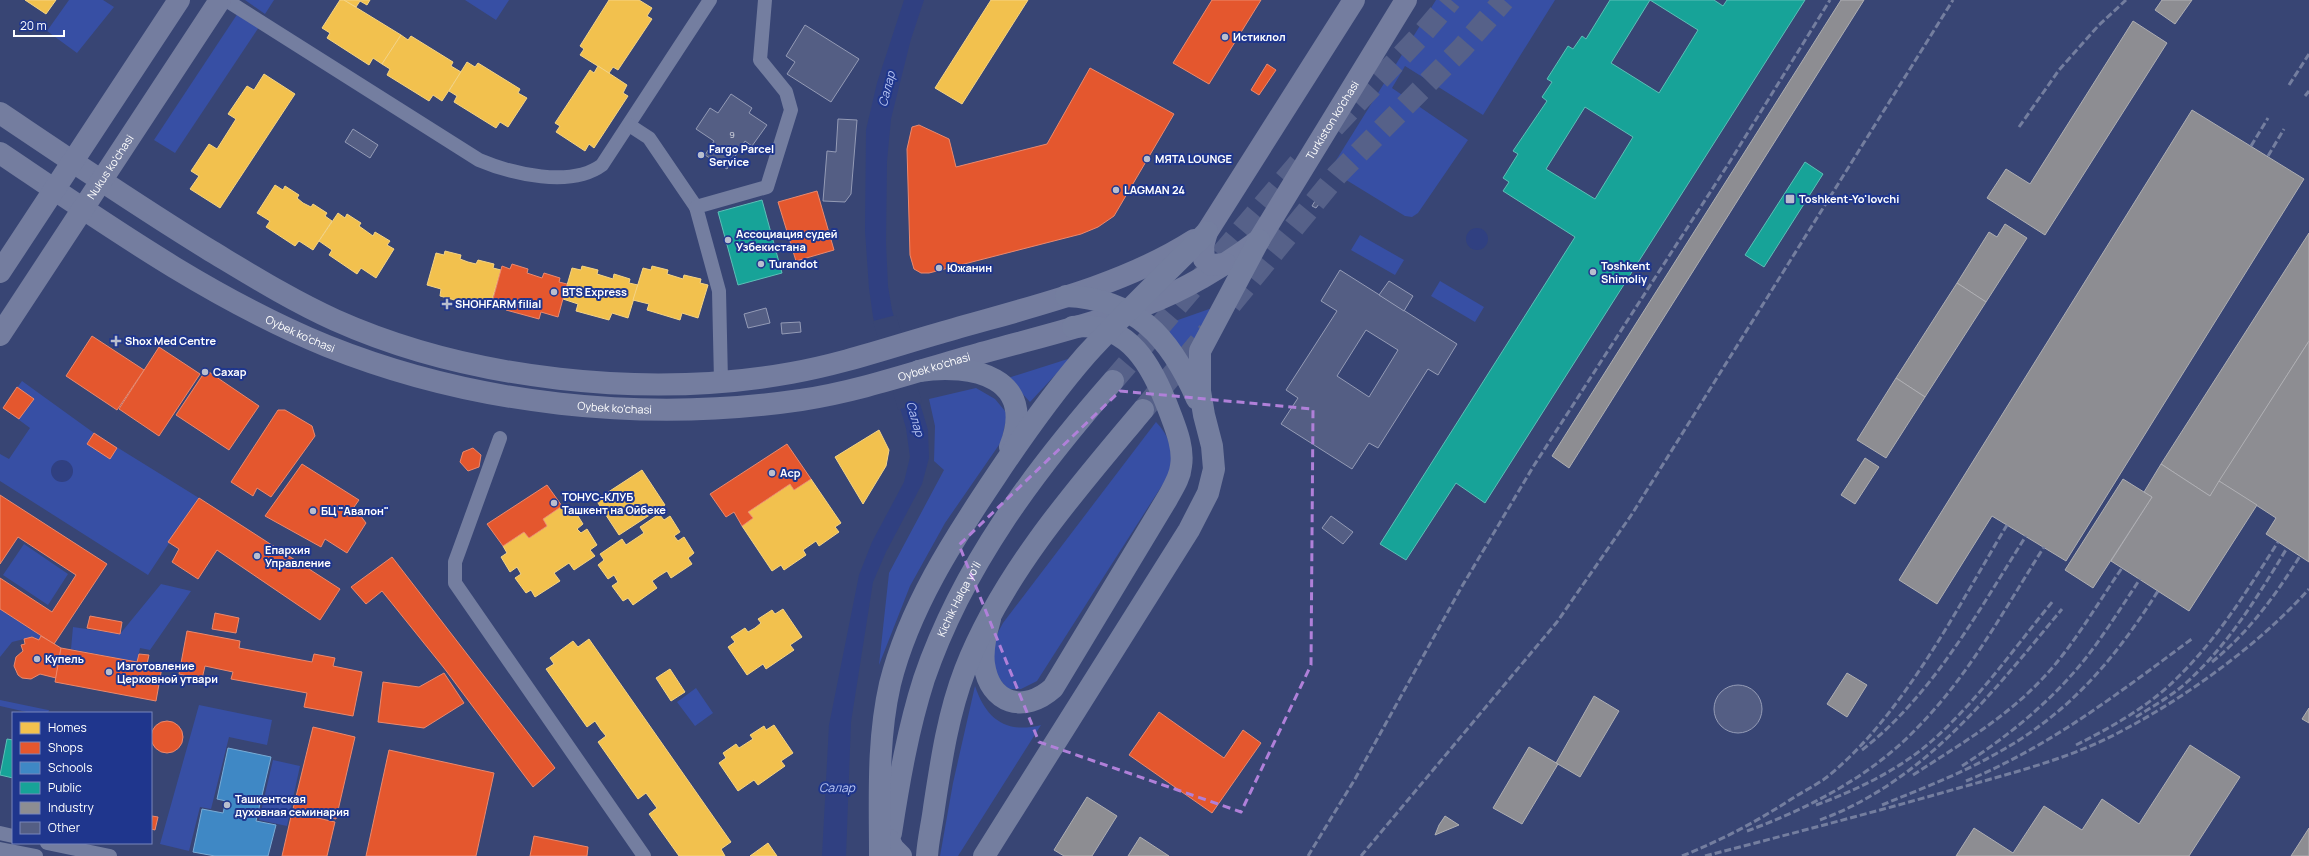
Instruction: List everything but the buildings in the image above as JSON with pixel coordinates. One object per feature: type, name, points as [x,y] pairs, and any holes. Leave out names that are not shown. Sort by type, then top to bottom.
[{"type":"highway","points":[[889,852],[880,750],[886,705],[896,663],[919,606],[937,569],[992,482],[1048,402],[1087,355],[1207,232]]},
{"type":"highway","points":[[984,856],[1115,650],[1189,530],[1208,493],[1214,469],[1212,446],[1204,415],[1199,373],[1200,351],[1259,240]]},
{"type":"highway","points":[[1066,296],[1100,300],[1130,311],[1149,327],[1175,358],[1188,380],[1204,415]]},
{"type":"highway","points":[[990,619],[983,658],[988,677],[996,693],[1005,700],[1019,703],[1032,701],[1053,688],[1176,482],[1182,465],[1180,443],[1160,387],[1144,358],[1111,330],[1092,326],[1072,327]]},
{"type":"highway","points":[[919,371],[953,367],[976,371],[995,379],[1009,392],[1016,409],[1016,426],[1010,449],[992,482]]},
{"type":"highway","name":"Kichik Halqa yo'li","points":[[889,852],[902,768],[920,694],[930,664],[961,596],[996,532],[1023,492],[1062,439],[1113,381]]},
{"type":"highway","points":[[924,852],[954,704],[965,671],[990,619],[1046,532],[1089,474],[1143,410]]},
{"type":"main road","points":[[0,272],[180,0]]},
{"type":"main road","name":"Nukus ko'chasi","points":[[0,335],[220,0]]},
{"type":"main road","points":[[1226,264],[1211,265],[1204,259],[1203,246],[1207,232],[1354,0]]},
{"type":"main road","name":"Turkiston ko'chasi","points":[[1259,240],[1405,0]]},
{"type":"main road","points":[[0,113],[155,217],[280,293],[337,321],[400,345],[433,355],[488,368],[571,380],[637,383],[721,381],[788,373],[837,363],[1066,296],[1156,261],[1207,232]]},
{"type":"main road","name":"Oybek ko'chasi","points":[[0,153],[83,209],[193,277],[266,318],[327,346],[389,368],[462,386],[569,404],[661,409],[711,408],[796,400],[836,393],[1130,311],[1191,284],[1226,264],[1259,240]]},
{"type":"street","points":[[226,0],[480,160],[497,168],[543,176],[574,176],[585,174],[602,165],[710,0]]},
{"type":"street","points":[[696,207],[767,187],[791,110],[786,92],[760,60],[765,0]]},
{"type":"street","points":[[629,125],[649,138],[696,207],[719,292],[721,381]]},
{"type":"street","points":[[500,438],[455,562],[455,583],[644,856]]},
{"type":"street","points":[[0,833],[12,836]]},
{"type":"street","points":[[52,844],[110,856]]},
{"type":"street","points":[[0,849],[36,856]]},
{"type":"highlighted area","points":[[1120,391],[1313,409],[1311,665],[1241,812],[1039,742],[959,545]]},
{"type":"shaded area","points":[[69,0],[103,0],[114,7],[77,53],[47,31]]},
{"type":"shaded area","points":[[245,0],[274,0],[265,14]]},
{"type":"shaded area","points":[[465,0],[509,0],[496,20]]},
{"type":"shaded area","points":[[1436,0],[1555,0],[1483,115],[1405,66],[1392,88],[1468,140],[1418,213],[1412,217],[1405,216],[1330,170]]},
{"type":"shaded area","points":[[238,13],[259,27],[175,153],[154,140]]},
{"type":"shaded area","points":[[1360,235],[1404,260],[1395,275],[1351,250]]},
{"type":"shaded area","points":[[1440,281],[1484,307],[1475,322],[1431,296]]},
{"type":"shaded area","points":[[1215,307],[1192,365],[1158,327]]},
{"type":"shaded area","points":[[1071,358],[1030,402],[1008,378]]},
{"type":"shaded area","points":[[22,381],[94,433],[199,498],[148,575],[0,481],[0,454],[9,459],[30,428],[3,408]]},
{"type":"shaded area","points":[[976,388],[995,399],[1005,411],[1007,416],[1001,442],[945,523],[910,586],[879,665],[889,573],[944,470],[934,461],[935,426],[929,399]]},
{"type":"shaded area","points":[[1156,422],[1165,434],[1170,445],[1170,473],[1037,681],[1021,689],[1008,689],[995,672],[991,657],[991,650],[1003,623]]},
{"type":"shaded area","points":[[24,544],[68,574],[48,605],[3,575]]},
{"type":"shaded area","points":[[161,584],[191,591],[150,650],[140,648],[137,662],[71,649],[73,627],[120,634]]},
{"type":"shaded area","points":[[0,609],[41,636],[39,640],[32,637],[12,642],[0,657]]},
{"type":"shaded area","points":[[975,686],[985,707],[991,715],[999,721],[1017,727],[1041,725],[958,856],[940,856],[953,783]]},
{"type":"shaded area","points":[[696,688],[713,713],[695,726],[677,702]]},
{"type":"shaded area","points":[[0,700],[49,710],[48,712],[27,712],[0,706]]},
{"type":"shaded area","points":[[199,705],[272,720],[267,745],[229,737],[211,809],[200,807],[189,851],[160,844]]},
{"type":"shaded area","points":[[273,760],[300,766],[287,826],[259,820]]},
{"type":"water","name":"Салар","points":[[904,0],[924,0],[911,39],[891,119],[887,161],[886,243],[888,286],[892,310],[928,430],[929,458],[922,484],[886,552],[873,582],[851,722],[846,856],[822,856],[829,725],[859,575],[872,542],[904,482],[910,457],[906,428],[873,317],[869,288],[865,231],[866,130],[877,83]]},
{"type":"water","points":[[1477,228],[1481,229],[1487,235],[1487,243],[1481,249],[1477,250],[1473,249],[1467,243],[1466,239],[1467,235],[1473,229]]},
{"type":"water","points":[[62,460],[70,463],[73,471],[70,479],[62,482],[54,479],[51,471],[54,463]]},
{"type":"pier","points":[[896,315],[922,402],[898,410],[873,321]]},
{"type":"tunnel","points":[[1334,127],[1423,33],[1451,0]]},
{"type":"tunnel","points":[[1231,304],[1337,175],[1462,48],[1504,0]]},
{"type":"tunnel","points":[[1113,381],[1300,162]]},
{"type":"tunnel","points":[[1143,410],[1208,332]]},
{"type":"railway","points":[[1308,856],[1355,779],[1461,588],[1533,467],[1729,163],[1830,0]]},
{"type":"railway","points":[[1361,856],[1557,622],[1632,514],[1953,0]]},
{"type":"railway","points":[[2019,127],[2059,70],[2099,25],[2126,0]]},
{"type":"railway","points":[[2289,85],[2309,54]]},
{"type":"railway","points":[[2305,96],[2309,91]]},
{"type":"railway","points":[[2251,146],[2268,118]]},
{"type":"railway","points":[[2268,156],[2284,129]]},
{"type":"railway","points":[[1682,856],[1727,836],[1768,814],[1816,785],[1855,752],[1880,724],[1927,659],[2007,525]]},
{"type":"railway","points":[[1862,750],[1888,728],[1933,677],[1972,622],[2026,536]]},
{"type":"railway","points":[[2076,745],[2103,731],[2144,706],[2168,687],[2194,661],[2220,629],[2278,542]]},
{"type":"railway","points":[[1747,831],[1817,801],[1861,775],[1901,744],[1937,706],[1971,663],[2044,547]]},
{"type":"railway","points":[[2136,717],[2181,687],[2216,652],[2242,619],[2287,548]]},
{"type":"railway","points":[[2212,662],[2250,626],[2271,599],[2300,556]]},
{"type":"railway","points":[[1913,775],[1982,730],[2029,692],[2055,665],[2065,652],[2122,568]]},
{"type":"railway","points":[[1962,766],[2015,728],[2064,684],[2092,650],[2140,579]]},
{"type":"railway","points":[[1705,856],[1996,778],[2071,754],[2088,747],[2133,725],[2187,692],[2214,673],[2265,632],[2309,589]]},
{"type":"railway","points":[[1882,805],[1977,764],[2017,741],[2042,724],[2065,706],[2086,686],[2123,641],[2158,591]]},
{"type":"railway","points":[[1816,805],[1847,793],[1878,778],[1907,760],[1934,739],[1981,690],[2053,601]]},
{"type":"railway","points":[[1820,820],[1858,803],[1892,782],[1925,758],[1983,702],[2062,609]]},
{"type":"railway","points":[[1966,781],[1997,767],[2056,735],[2112,698],[2193,638]]},
{"type":"place","name":"Истиклол","points":[[1225,37]]},
{"type":"place","name":"Fargo Parcel Service","points":[[701,155]]},
{"type":"place","name":"МЯТА LOUNGE","points":[[1147,159]]},
{"type":"place","name":"LAGMAN 24","points":[[1116,190]]},
{"type":"place","name":"Toshkent-Yo'lovchi","points":[[1790,199]]},
{"type":"place","name":"Ассоциация судей Узбекистана","points":[[728,240]]},
{"type":"place","name":"Turandot","points":[[761,264]]},
{"type":"place","name":"Южанин","points":[[939,268]]},
{"type":"place","name":"Toshkent Shimoliy","points":[[1593,272]]},
{"type":"place","name":"BTS Express","points":[[554,292]]},
{"type":"place","name":"SHOHFARM filial","points":[[447,304]]},
{"type":"place","name":"Shox Med Centre","points":[[116,341]]},
{"type":"place","name":"Сахар","points":[[205,372]]},
{"type":"place","name":"Аср","points":[[772,473]]},
{"type":"place","name":"ТОНУС-КЛУБ Ташкент на Ойбеке","points":[[554,503]]},
{"type":"place","name":"БЦ \"Авалон\"","points":[[313,511]]},
{"type":"place","name":"Епархия Управление","points":[[257,556]]},
{"type":"place","name":"Купель","points":[[37,659]]},
{"type":"place","name":"Изготовление Церковной утвари","points":[[109,672]]},
{"type":"place","name":"Ташкентская духовная семинария","points":[[227,805]]}]
